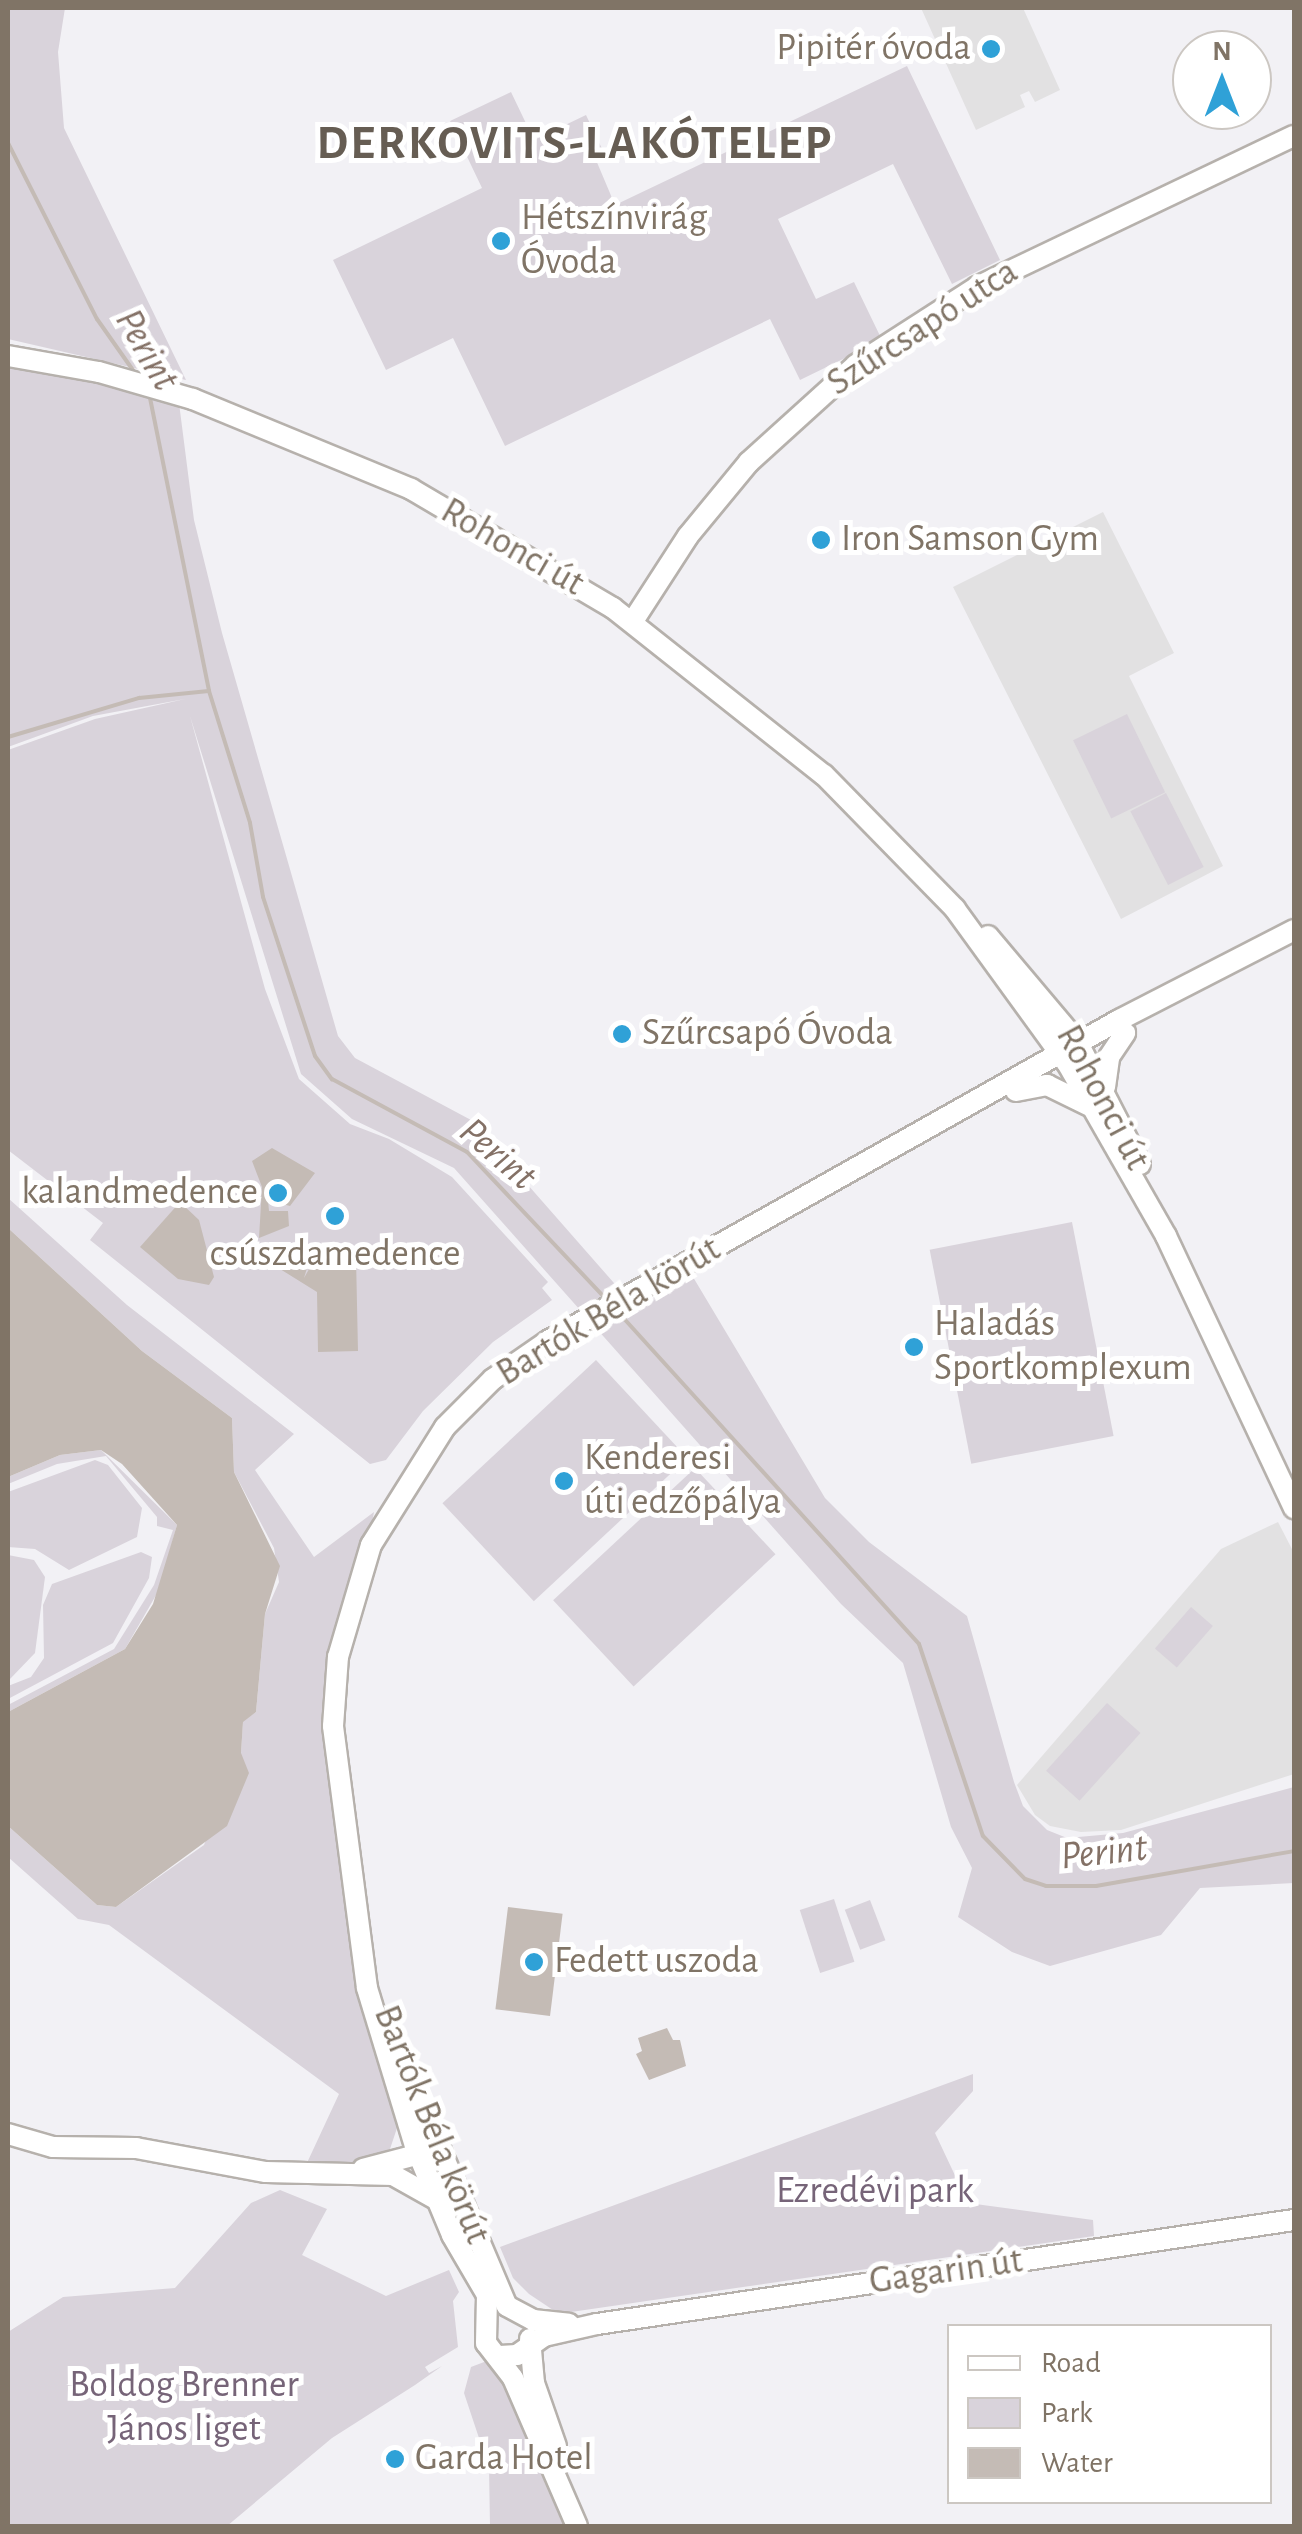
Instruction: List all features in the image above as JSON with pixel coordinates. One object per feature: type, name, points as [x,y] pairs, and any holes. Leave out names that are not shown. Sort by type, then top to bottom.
[{"type":"street","name":"Szűrcsapó utca","points":[[633,621],[738,475],[856,365],[996,277],[1294,136]]},
{"type":"street","name":"Rohonci út","points":[[8,356],[100,372],[188,398],[411,489],[633,621],[785,740],[1053,1008],[1103,1122],[1166,1236]]},
{"type":"street","name":"Rohonci út","points":[[935,886],[996,966],[1105,1089],[1166,1236],[1294,1508]]},
{"type":"street","name":"Bartók Béla körút","points":[[580,2526],[534,2383],[528,2344],[530,2329],[402,2109],[372,2009],[333,1764],[334,1690],[347,1616],[371,1544],[416,1465],[459,1411],[514,1364],[642,1286],[1290,933]]},
{"type":"street","points":[[996,966],[1036,1033],[1034,1056],[1017,1084],[1042,1085],[1072,1093],[1103,1122]]},
{"type":"street","points":[[1053,1008],[1078,1022],[1122,1026],[1106,1064],[1105,1089]]},
{"type":"street","name":"Bartók Béla körút","points":[[351,1894],[428,2151],[438,2204],[488,2295],[485,2342],[500,2356]]},
{"type":"street","points":[[384,2160],[401,2138],[402,2109]]},
{"type":"street","points":[[8,2134],[53,2146],[136,2148],[266,2172],[353,2172],[403,2178],[438,2204]]},
{"type":"street","points":[[353,2172],[384,2160],[428,2151]]},
{"type":"street","name":"Gagarin út","points":[[500,2356],[517,2356],[528,2344],[598,2324],[1294,2220]]},
{"type":"street","points":[[487,2323],[500,2312],[518,2314]]},
{"type":"street","name":"Gagarin út","points":[[518,2314],[598,2324]]},
{"type":"street","points":[[500,2356],[580,2526]]},
{"type":"shaded area","name":"Pipitér óvoda","points":[[921,8],[1023,8],[1060,90],[1035,102],[1029,91],[1020,95],[1025,107],[976,130]]},
{"type":"shaded area","points":[[1103,512],[1174,653],[1129,676],[1223,866],[1121,919],[953,587]]},
{"type":"shaded area","points":[[1278,1522],[1294,1553],[1294,1774],[1121,1830],[1081,1832],[1050,1826],[1035,1815],[1017,1785],[1221,1549]]},
{"type":"green space","points":[[8,8],[65,8],[58,52],[64,128],[186,380],[8,339]]},
{"type":"green space","points":[[907,66],[1000,260],[952,284],[893,164],[778,219],[816,299],[854,282],[882,340],[800,380],[770,319],[505,446],[453,338],[386,370],[333,260],[482,188],[450,121],[511,92],[534,140],[586,115],[605,155],[596,160],[615,205]]},
{"type":"green space","points":[[8,367],[92,380],[179,403],[194,520],[222,633],[338,1036],[355,1058],[471,1120],[635,1307],[693,1277],[825,1498],[869,1542],[967,1616],[1014,1782],[1023,1806],[1047,1830],[1067,1838],[1123,1833],[1294,1787],[1294,1883],[1200,1888],[1161,1935],[1050,1966],[1012,1952],[958,1917],[972,1868],[951,1827],[903,1663],[841,1604],[454,1168],[352,1119],[301,1074],[190,716],[265,989],[299,1079],[350,1124],[389,1139],[452,1177],[548,1282],[542,1288],[552,1300],[493,1342],[423,1411],[386,1460],[370,1464],[90,1240],[103,1223],[8,1150],[8,750],[95,719],[185,699],[93,716],[8,747]]},
{"type":"green space","points":[[1127,714],[1165,792],[1111,818],[1073,740]]},
{"type":"green space","points":[[1166,793],[1204,867],[1168,885],[1130,811]]},
{"type":"green space","points":[[8,1198],[127,1305],[294,1434],[255,1470],[314,1557],[374,1512],[328,1754],[351,1950],[398,2125],[390,2149],[360,2164],[306,2165],[339,2094],[109,1925],[78,1919],[8,1857],[8,1826],[97,1905],[116,1907],[204,1845],[241,1753],[243,1721],[256,1712],[265,1614],[279,1582],[274,1548],[234,1472],[232,1418],[142,1351],[8,1228]]},
{"type":"green space","points":[[1072,1222],[1114,1436],[971,1464],[930,1250]]},
{"type":"green space","name":"Kenderesi úti edzőpálya","points":[[596,1360],[687,1458],[534,1601],[442,1503]]},
{"type":"green space","points":[[101,1450],[177,1525],[159,1590],[125,1649],[8,1712],[8,1705],[114,1649],[154,1585],[173,1530],[157,1526],[157,1517],[106,1456],[57,1464],[8,1484],[8,1477],[60,1455]]},
{"type":"green space","points":[[95,1460],[108,1465],[142,1508],[137,1537],[69,1570],[35,1549],[8,1547],[8,1492]]},
{"type":"green space","points":[[695,1468],[775,1554],[634,1687],[553,1600]]},
{"type":"green space","points":[[141,1552],[152,1557],[149,1578],[113,1643],[8,1699],[8,1686],[31,1677],[44,1658],[43,1605],[52,1584]]},
{"type":"green space","points":[[8,1555],[34,1560],[45,1577],[35,1653],[10,1679]]},
{"type":"green space","points":[[1191,1607],[1213,1626],[1177,1668],[1155,1649]]},
{"type":"green space","points":[[1107,1703],[1140,1733],[1080,1801],[1046,1771]]},
{"type":"green space","points":[[834,1899],[854,1962],[820,1973],[800,1910]]},
{"type":"green space","points":[[870,1900],[885,1940],[860,1950],[845,1910]]},
{"type":"green space","name":"Ezredévi park","points":[[973,2074],[973,2091],[935,2133],[968,2203],[1093,2220],[1094,2236],[571,2312],[553,2310],[529,2294],[513,2278],[500,2247]]},
{"type":"green space","name":"Boldog Brenner János liget","points":[[280,2190],[327,2209],[302,2255],[386,2296],[449,2270],[459,2292],[453,2301],[458,2347],[425,2367],[429,2373],[442,2366],[332,2438],[227,2526],[8,2526],[8,2332],[63,2297],[175,2288],[251,2203]]},
{"type":"green space","points":[[492,2359],[504,2377],[569,2526],[490,2526],[489,2468],[464,2393],[471,2367]]},
{"type":"water","name":"kalandmedence","points":[[272,1148],[315,1173],[290,1206],[268,1200],[269,1211],[288,1211],[289,1226],[259,1238],[262,1187],[252,1161]]},
{"type":"water","points":[[180,1202],[199,1220],[214,1277],[209,1285],[178,1279],[140,1247]]},
{"type":"water","points":[[8,1228],[142,1351],[232,1418],[234,1472],[280,1566],[265,1614],[256,1712],[243,1722],[241,1753],[249,1773],[227,1826],[116,1907],[97,1905],[8,1826],[8,1712],[125,1649],[153,1604],[177,1525],[122,1464],[101,1450],[60,1455],[8,1477]]},
{"type":"water","points":[[298,1245],[311,1255],[304,1278],[316,1257],[356,1257],[358,1351],[318,1352],[317,1292],[272,1264]]},
{"type":"water","points":[[508,1907],[563,1914],[550,2016],[495,2009]]},
{"type":"water","points":[[667,2028],[673,2040],[680,2040],[686,2066],[649,2080],[636,2054],[642,2051],[638,2038]]},
{"type":"waterway","name":"Perint","points":[[8,8],[8,46]]},
{"type":"waterway","name":"Perint","points":[[8,143],[97,319],[135,373]]},
{"type":"waterway","name":"Perint","points":[[149,393],[209,691],[250,823],[263,897],[315,1056],[332,1079],[467,1152],[605,1298]]},
{"type":"waterway","points":[[8,737],[139,698],[209,691]]},
{"type":"waterway","name":"Perint","points":[[618,1312],[919,1644],[983,1836],[1025,1879],[1046,1886],[1096,1886],[1294,1851]]},
{"type":"place","name":"Pipitér óvoda","points":[[991,49]]},
{"type":"place","name":"Hétszínvirág Óvoda","points":[[501,241]]},
{"type":"place","name":"Iron Samson Gym","points":[[821,540]]},
{"type":"place","name":"Szűrcsapó Óvoda","points":[[622,1034]]},
{"type":"place","name":"kalandmedence","points":[[278,1193]]},
{"type":"place","name":"csúszdamedence","points":[[335,1216]]},
{"type":"place","name":"Haladás Sportkomplexum","points":[[914,1347]]},
{"type":"place","name":"Kenderesi úti edzőpálya","points":[[564,1481]]},
{"type":"place","name":"Fedett uszoda","points":[[534,1962]]},
{"type":"place","name":"Garda Hotel","points":[[395,2459]]},
{"type":"district","name":"DERKOVITS-LAKÓTELEP","points":[[575,145]]}]
